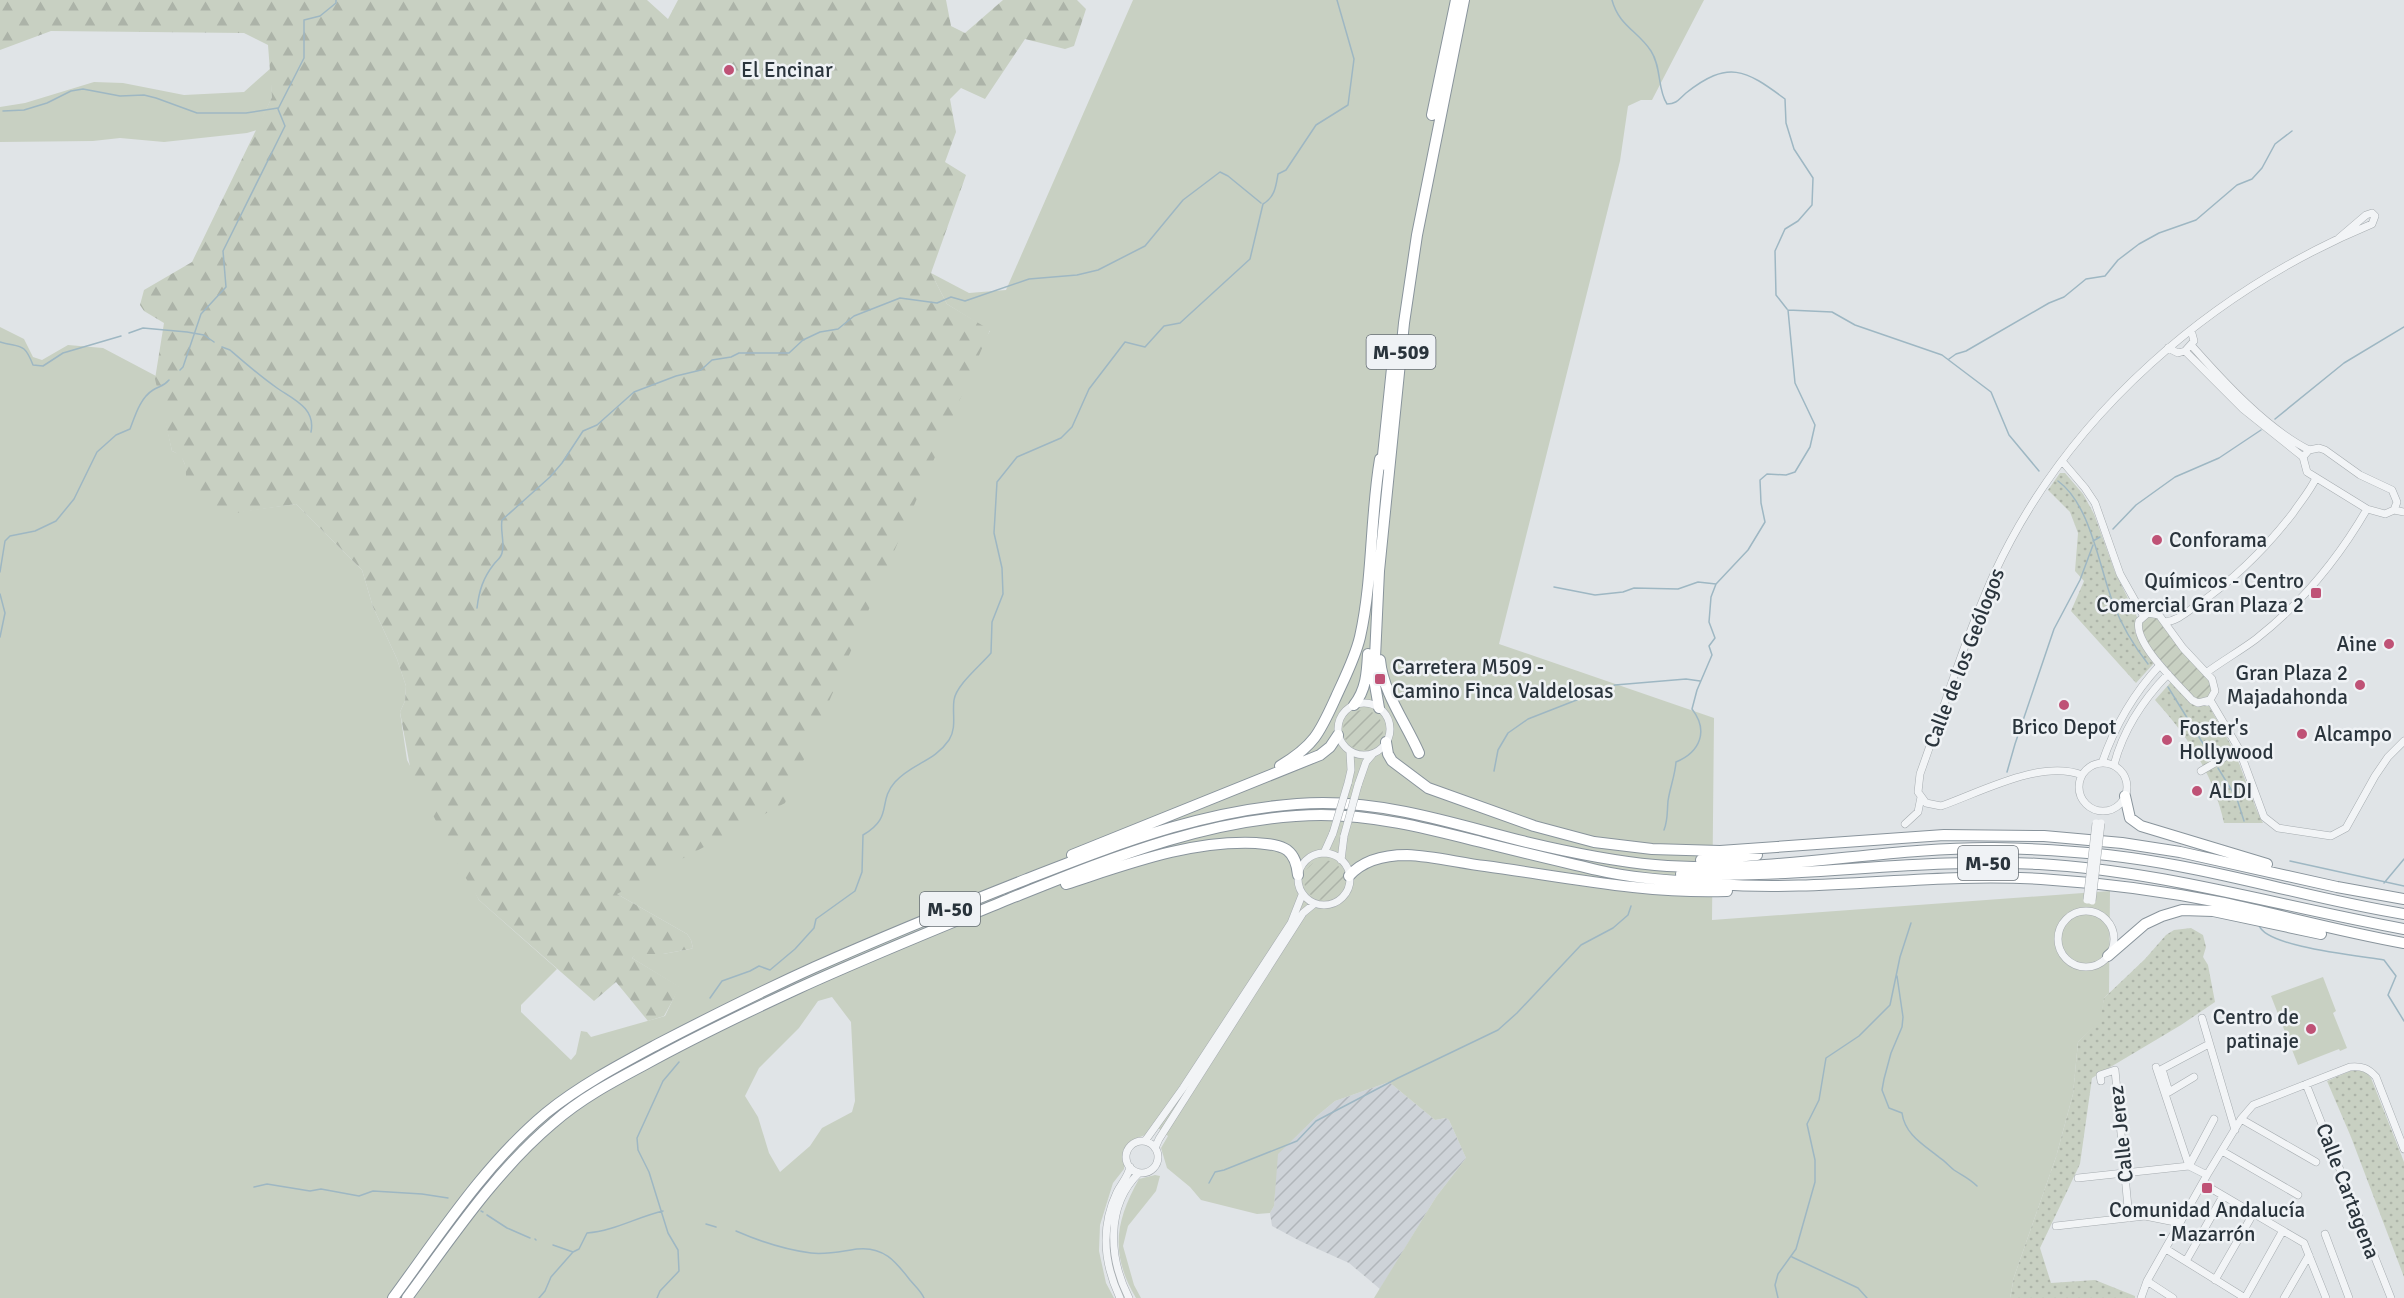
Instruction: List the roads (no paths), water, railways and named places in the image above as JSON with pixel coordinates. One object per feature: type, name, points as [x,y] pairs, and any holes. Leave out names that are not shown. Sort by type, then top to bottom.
[{"type":"highway","name":"M-509","points":[[1354,705],[1363,690],[1366,672],[1372,571],[1385,430],[1410,240],[1456,0]]},
{"type":"highway","name":"M-509","points":[[1379,708],[1374,679],[1378,589],[1400,362],[1417,236],[1464,0]]},
{"type":"highway","points":[[1252,784],[1302,753],[1312,744],[1353,660],[1364,614],[1376,481],[1385,430]]},
{"type":"highway","points":[[1378,589],[1381,673],[1419,753]]},
{"type":"highway","points":[[920,921],[984,890],[1320,755],[1330,747],[1338,735]]},
{"type":"highway","points":[[1386,742],[1392,761],[1428,788],[1534,826],[1594,842],[1652,849],[1720,851],[1868,840],[1995,834],[2044,836],[2122,843],[2232,862],[2337,887],[2404,898]]},
{"type":"highway","points":[[2125,796],[2130,818],[2141,826],[2281,868],[2404,898]]},
{"type":"highway","name":"M-50","points":[[393,1298],[456,1212],[500,1158],[524,1133],[570,1095],[599,1076],[764,990],[920,921],[1063,865],[1194,821],[1236,811],[1280,805],[1370,806],[1416,813],[1525,842],[1656,865],[1721,867],[1935,850],[1992,848],[2116,856],[2175,865],[2362,907],[2404,914]]},
{"type":"highway","name":"M-50","points":[[407,1298],[465,1218],[509,1166],[554,1122],[604,1086],[686,1042],[863,958],[1058,879],[1196,831],[1238,822],[1282,816],[1358,817],[1414,825],[1568,862],[1665,874],[1721,876],[1933,863],[2039,864],[2115,871],[2173,880],[2404,929]]},
{"type":"highway","points":[[1620,860],[1729,858],[1868,840]]},
{"type":"highway","points":[[936,929],[965,921],[1056,887],[1192,847],[1240,843],[1277,846],[1292,854],[1298,875]]},
{"type":"highway","points":[[1349,876],[1366,861],[1408,855],[1570,879],[1682,891],[1774,890],[1832,883]]},
{"type":"highway","points":[[1568,862],[1604,872],[1720,885],[1773,886],[1992,877],[2112,885],[2226,903],[2404,945]]},
{"type":"highway","points":[[2108,956],[2145,924],[2172,912],[2192,909],[2213,911],[2296,929],[2404,945]]},
{"type":"street","name":"Calle de los Geólogos","points":[[1905,824],[1918,812],[1921,797],[1918,784],[1920,774],[1979,610],[2013,537],[2062,461],[2129,384],[2168,348],[2283,267],[2372,224],[2375,216],[2372,213],[2366,215],[2339,238]]},
{"type":"street","points":[[2168,348],[2178,353],[2192,346],[2194,341],[2191,330]]},
{"type":"street","points":[[2192,346],[2248,404],[2278,429],[2309,450]]},
{"type":"street","points":[[2185,351],[2242,409],[2303,456],[2307,472],[2367,509],[2385,514],[2394,510],[2400,503],[2392,490],[2360,475],[2325,450],[2319,448],[2309,450],[2303,456]]},
{"type":"street","points":[[2062,461],[2095,503],[2120,574],[2143,615]]},
{"type":"street","points":[[2164,622],[2175,620],[2202,602],[2227,584],[2253,560],[2312,488],[2316,478]]},
{"type":"street","points":[[2206,673],[2257,638],[2297,603],[2326,570],[2367,509]]},
{"type":"street","points":[[2394,510],[2404,512]]},
{"type":"street","points":[[2155,613],[2164,622],[2215,685],[2216,691],[2210,700],[2198,703],[2193,700],[2160,665],[2139,633],[2139,621],[2143,615],[2155,613]]},
{"type":"street","points":[[2102,763],[2113,732],[2124,711],[2160,665]]},
{"type":"street","points":[[2114,765],[2124,735],[2135,716],[2168,674]]},
{"type":"street","points":[[2210,700],[2239,749],[2264,817],[2278,828],[2331,836],[2346,828],[2375,776],[2388,757],[2404,741]]},
{"type":"street","points":[[1354,705],[1362,703],[1379,708]]},
{"type":"street","name":"M-509","points":[[1338,735],[1342,714],[1354,705]]},
{"type":"street","name":"M-509","points":[[1379,708],[1388,717],[1390,724],[1389,737],[1386,742]]},
{"type":"street","points":[[1338,735],[1344,747],[1350,752],[1358,755],[1373,755]]},
{"type":"street","points":[[1341,860],[1324,853],[1316,854],[1304,862],[1298,875],[1302,894],[1314,904],[1328,905],[1341,899],[1346,892],[1349,876],[1341,860],[1344,836],[1366,762],[1386,742]]},
{"type":"street","points":[[2201,771],[2239,749]]},
{"type":"street","points":[[1324,853],[1333,833],[1348,783],[1351,770],[1350,752]]},
{"type":"street","points":[[2102,763],[2114,765],[2126,780],[2125,796],[2119,805],[2106,811],[2094,810],[2080,796],[2079,786],[2082,775],[2090,766],[2102,763]]},
{"type":"street","points":[[1921,797],[1933,806],[1941,806],[2033,773],[2057,770],[2082,775]]},
{"type":"street","points":[[2085,911],[2090,900],[2098,823],[2094,810]]},
{"type":"street","points":[[2098,823],[2106,811]]},
{"type":"street","points":[[1146,1141],[1291,923],[1302,894]]},
{"type":"street","points":[[2090,900],[2095,913]]},
{"type":"street","points":[[1155,1148],[1304,913],[1314,904]]},
{"type":"street","points":[[2085,911],[2095,913],[2109,924],[2114,941],[2108,956],[2095,965],[2080,966],[2066,959],[2061,952],[2058,937],[2064,922],[2077,913],[2085,911]]},
{"type":"street","points":[[2202,1018],[2235,1130]]},
{"type":"street","points":[[2194,1077],[2169,1092],[2162,1069],[2210,1044]]},
{"type":"street","points":[[2141,1298],[2147,1281],[2207,1175],[2241,1119],[2253,1105],[2350,1067],[2360,1066],[2369,1070],[2376,1077],[2404,1149]]},
{"type":"street","points":[[2156,1067],[2189,1166]]},
{"type":"street","name":"Calle Jerez","points":[[2101,1080],[2100,1075],[2115,1070],[2129,1218]]},
{"type":"street","name":"Calle Cartagena","points":[[2306,1084],[2391,1298]]},
{"type":"street","points":[[2189,1166],[2214,1119]]},
{"type":"street","points":[[2241,1119],[2316,1162]]},
{"type":"street","points":[[1139,1141],[1146,1141],[1155,1148],[1158,1154],[1155,1167],[1145,1173],[1139,1173],[1130,1167],[1126,1155],[1129,1149],[1139,1141]]},
{"type":"street","points":[[2222,1151],[2298,1195]]},
{"type":"street","points":[[2078,1178],[2189,1166],[2207,1175]]},
{"type":"street","points":[[1120,1298],[1106,1260],[1106,1234],[1110,1210],[1130,1167]]},
{"type":"street","points":[[1129,1298],[1119,1279],[1114,1259],[1113,1236],[1117,1213],[1124,1194],[1139,1173]]},
{"type":"street","points":[[2212,1189],[2304,1243],[2326,1298]]},
{"type":"street","points":[[2186,1261],[2223,1196]]},
{"type":"street","points":[[2215,1280],[2253,1214]]},
{"type":"street","points":[[2056,1226],[2145,1216],[2180,1223]]},
{"type":"street","points":[[2166,1249],[2245,1298],[2282,1232]]},
{"type":"street","points":[[2325,1234],[2349,1298]]},
{"type":"street","points":[[2284,1298],[2309,1255]]},
{"type":"street","points":[[2147,1281],[2173,1298]]},
{"type":"waterway","points":[[180,370],[201,314],[226,287],[223,251],[285,126],[278,109],[304,58],[304,20],[320,16],[336,3],[336,0]]},
{"type":"waterway","points":[[710,998],[722,981],[759,966],[770,970],[795,949],[814,928],[816,919],[855,891],[862,872],[863,835],[879,822],[887,796],[895,782],[937,753],[949,740],[953,731],[956,694],[991,653],[992,622],[1003,594],[1002,568],[994,533],[997,482],[1017,457],[1061,438],[1072,427],[1089,389],[1125,342],[1145,347],[1164,326],[1180,323],[1250,259],[1263,204],[1272,195],[1278,174],[1286,170],[1316,125],[1348,105],[1354,59],[1337,0]]},
{"type":"waterway","points":[[1612,0],[1619,16],[1651,51],[1657,64],[1662,92],[1667,104],[1676,102],[1701,83],[1725,72],[1747,75],[1785,99],[1786,123],[1794,149],[1813,178],[1812,205],[1798,221],[1785,229],[1775,251],[1776,295],[1787,309]]},
{"type":"waterway","points":[[3,111],[24,110],[47,103],[71,91],[83,89],[120,96],[144,95],[197,113],[246,113],[278,108]]},
{"type":"waterway","points":[[1949,359],[2049,303],[2064,297],[2086,279],[2105,276],[2118,260],[2139,244],[2159,233],[2196,220],[2237,185],[2252,179],[2262,168],[2275,144],[2292,131]]},
{"type":"waterway","points":[[477,608],[484,580],[502,553],[502,520],[550,477],[583,431],[597,425],[634,392],[676,376],[701,370],[712,360],[731,357],[739,353],[789,353],[803,340],[820,332],[838,329],[854,316],[900,298],[937,303],[951,297],[965,301],[1029,279],[1077,275],[1098,270],[1145,246],[1183,200],[1220,172],[1261,203]]},
{"type":"waterway","points":[[1788,310],[1832,312],[1855,325],[1942,355],[1991,392],[2009,435],[2039,471]]},
{"type":"waterway","points":[[1664,830],[1676,762],[1691,753],[1701,733],[1700,725],[1692,709],[1697,690],[1712,655],[1709,646],[1715,638],[1709,622],[1711,597],[1716,584],[1748,550],[1765,522],[1760,480],[1767,474],[1786,475],[1795,472],[1810,447],[1815,425],[1795,383],[1788,310]]},
{"type":"waterway","points":[[2275,419],[2344,363],[2404,327]]},
{"type":"waterway","points":[[129,333],[143,328],[187,332],[204,335],[214,342]]},
{"type":"waterway","points":[[0,342],[21,347],[33,365],[43,366],[63,353],[121,336]]},
{"type":"waterway","points":[[222,347],[230,350],[302,405],[310,417],[311,432]]},
{"type":"waterway","points":[[0,572],[5,541],[10,536],[35,531],[56,521],[74,499],[97,452],[116,435],[130,429],[138,408],[148,393],[169,380]]},
{"type":"waterway","points":[[2113,529],[2136,505],[2175,477],[2219,458],[2261,430]]},
{"type":"waterway","points":[[2058,481],[2079,505],[2093,538],[2116,611],[2128,635],[2148,664]]},
{"type":"waterway","points":[[2093,541],[2100,537]]},
{"type":"waterway","points":[[2007,772],[2054,629],[2080,580],[2093,545]]},
{"type":"waterway","points":[[1554,587],[1595,595],[1623,592],[1634,588],[1678,589],[1698,582],[1716,584]]},
{"type":"waterway","points":[[0,594],[5,613],[0,637]]},
{"type":"waterway","points":[[1494,771],[1498,750],[1508,733],[1528,719],[1615,685],[1686,679],[1700,681]]},
{"type":"waterway","points":[[2168,687],[2212,758]]},
{"type":"waterway","points":[[2218,768],[2237,799],[2244,821]]},
{"type":"waterway","points":[[2384,883],[2404,859]]},
{"type":"waterway","points":[[2290,861],[2404,886]]},
{"type":"waterway","points":[[1209,1183],[1215,1172],[1297,1141],[1316,1121],[1498,1030],[1581,945],[1613,928],[1628,915],[1631,906]]},
{"type":"waterway","points":[[1778,1298],[1775,1285],[1778,1274],[1796,1249],[1815,1182],[1815,1160],[1807,1124],[1819,1100],[1826,1058],[1859,1036],[1890,1005],[1900,957],[1911,923]]},
{"type":"waterway","points":[[2259,925],[2265,933],[2295,945],[2384,960],[2396,976],[2388,995],[2404,1021]]},
{"type":"waterway","points":[[1897,976],[1903,1017],[1902,1027],[1891,1053],[1882,1090],[1889,1108],[1902,1113],[1907,1127],[1916,1139],[1977,1186]]},
{"type":"waterway","points":[[657,1298],[660,1291],[679,1271],[678,1250],[668,1233],[649,1172],[638,1150],[637,1138],[663,1081],[679,1062]]},
{"type":"waterway","points":[[254,1187],[267,1184],[310,1191],[321,1189],[359,1196],[373,1191],[448,1198]]},
{"type":"waterway","points":[[553,1245],[573,1252],[579,1249],[587,1233],[607,1230],[663,1211]]},
{"type":"waterway","points":[[487,1215],[507,1228],[530,1238]]},
{"type":"waterway","points":[[706,1224],[716,1227]]},
{"type":"waterway","points":[[736,1231],[773,1245],[811,1253],[857,1249],[875,1250],[894,1261],[924,1298]]},
{"type":"waterway","points":[[539,1298],[551,1277],[573,1252]]},
{"type":"waterway","points":[[1792,1257],[1858,1288],[1867,1298]]},
{"type":"place","name":"El Encinar","points":[[729,70]]},
{"type":"place","name":"Conforama","points":[[2157,540]]},
{"type":"place","name":"Químicos - Centro Comercial Gran Plaza 2","points":[[2316,593]]},
{"type":"place","name":"Aine","points":[[2389,644]]},
{"type":"place","name":"Carretera M509 - Camino Finca Valdelosas","points":[[1380,679]]},
{"type":"place","name":"Gran Plaza 2 Majadahonda","points":[[2360,685]]},
{"type":"place","name":"Brico Depot","points":[[2064,705]]},
{"type":"place","name":"Alcampo","points":[[2302,734]]},
{"type":"place","name":"Foster's Hollywood","points":[[2167,740]]},
{"type":"place","name":"ALDI","points":[[2197,791]]},
{"type":"place","name":"Centro de patinaje","points":[[2311,1029]]},
{"type":"place","name":"Comunidad Andalucía - Mazarrón","points":[[2207,1188]]}]
